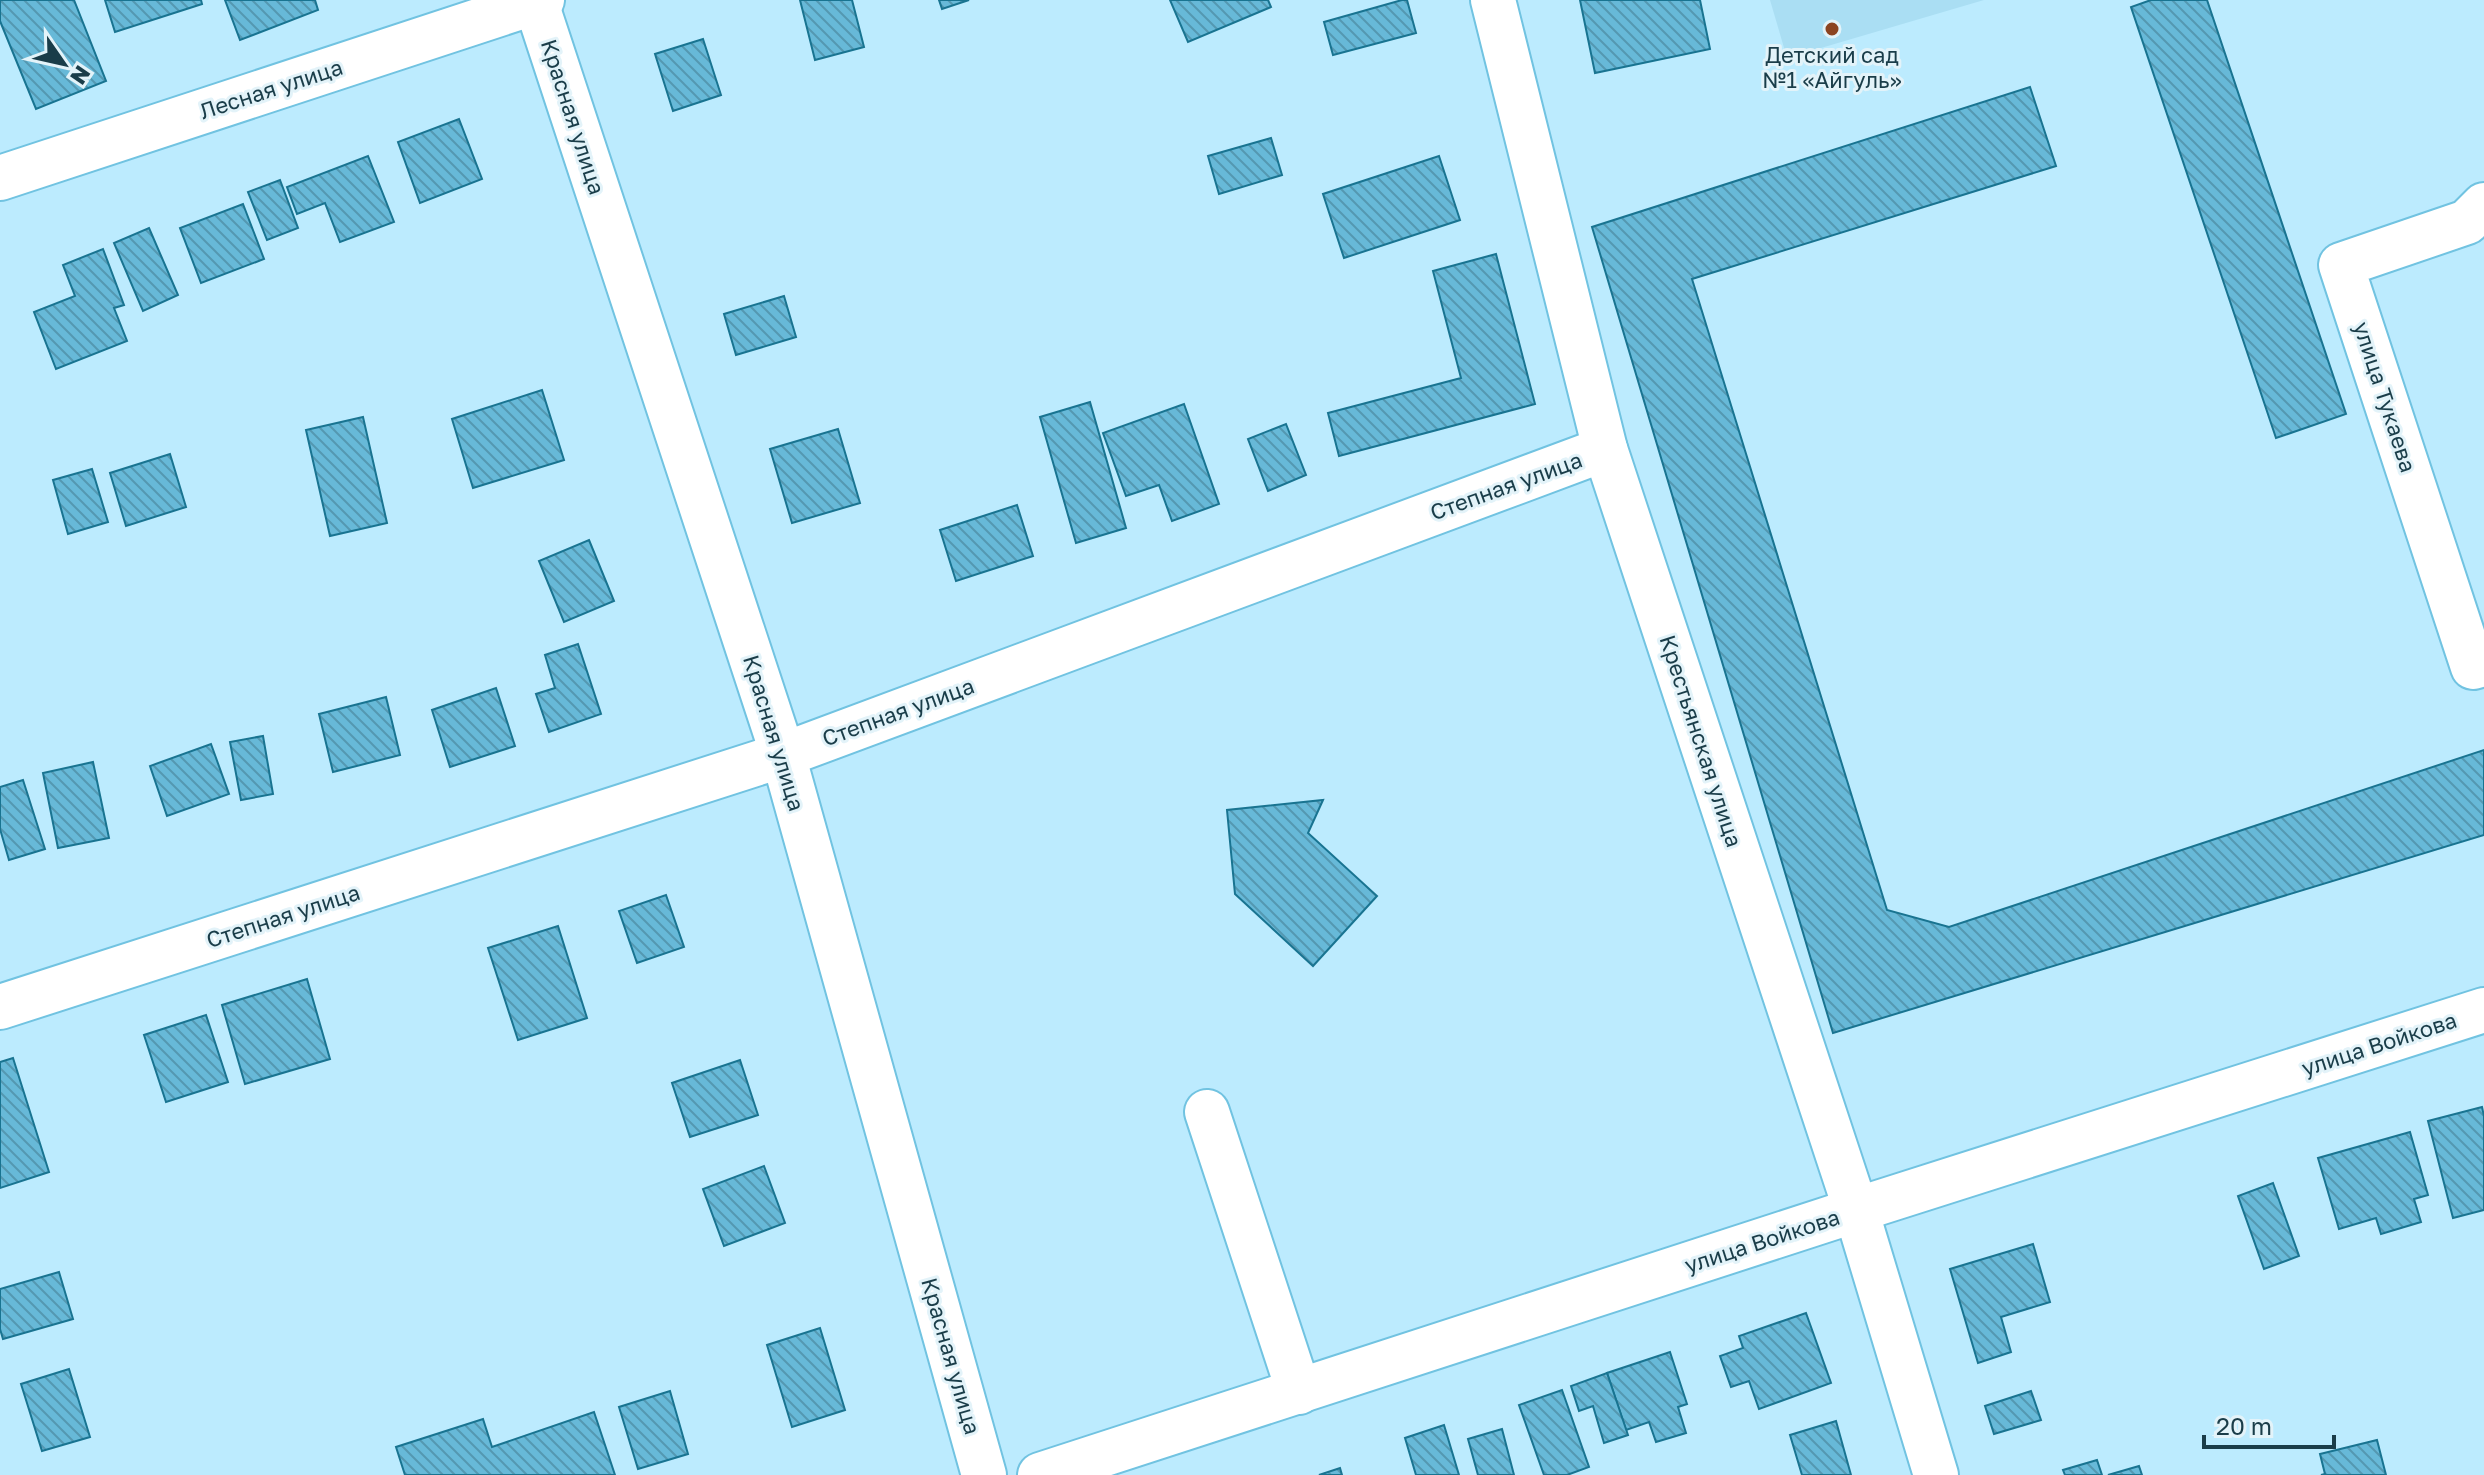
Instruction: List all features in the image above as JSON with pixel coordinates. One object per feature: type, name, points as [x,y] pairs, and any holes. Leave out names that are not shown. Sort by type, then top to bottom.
[{"type":"street","name":"Крестьянская улица","points":[[1493,0],[1605,449],[1856,1210],[1936,1475]]},
{"type":"street","name":"Лесная улица","points":[[0,178],[538,1]]},
{"type":"street","name":"Красная улица","points":[[538,1],[783,755],[984,1475]]},
{"type":"street","name":"улица Тукаева","points":[[2484,205],[2467,222],[2341,265],[2473,667],[2484,664]]},
{"type":"street","name":"Степная улица","points":[[0,1007],[783,755],[1605,449]]},
{"type":"street","name":"улица Войкова","points":[[1040,1475],[2484,1010]]},
{"type":"street","points":[[1207,1112],[1299,1392]]},
{"type":"shaded area","name":"Детский сад №1 «Айгуль»","points":[[1770,0],[1984,0],[1787,58]]},
{"type":"building","points":[[0,0],[74,0],[106,81],[36,109],[0,21]]},
{"type":"building","points":[[105,0],[201,0],[202,4],[115,32]]},
{"type":"building","points":[[225,0],[315,0],[318,10],[240,40]]},
{"type":"building","points":[[800,0],[852,0],[864,47],[815,60]]},
{"type":"building","points":[[939,0],[969,0],[942,9]]},
{"type":"building","points":[[1170,0],[1268,0],[1271,7],[1188,42]]},
{"type":"building","points":[[1407,0],[1416,33],[1333,55],[1324,22]]},
{"type":"building","points":[[1580,0],[1700,0],[1710,49],[1595,73]]},
{"type":"building","points":[[2151,0],[2207,0],[2346,414],[2276,438],[2131,7]]},
{"type":"building","points":[[703,39],[721,95],[673,111],[655,54]]},
{"type":"building","points":[[2030,87],[2056,166],[1692,279],[1887,910],[1949,927],[2484,750],[2484,835],[1833,1033],[1592,227]]},
{"type":"building","points":[[459,119],[482,179],[420,203],[398,142]]},
{"type":"building","points":[[1271,138],[1282,175],[1219,194],[1208,156]]},
{"type":"building","points":[[368,156],[394,222],[340,242],[325,203],[297,214],[287,187]]},
{"type":"building","points":[[1439,156],[1460,220],[1344,258],[1323,194]]},
{"type":"building","points":[[280,180],[298,228],[267,240],[248,192]]},
{"type":"building","points":[[243,204],[264,259],[201,283],[180,228]]},
{"type":"building","points":[[149,228],[178,295],[143,311],[114,243]]},
{"type":"building","points":[[103,249],[124,305],[114,308],[127,341],[56,369],[34,312],[75,296],[63,265]]},
{"type":"building","points":[[1496,254],[1535,404],[1339,456],[1328,413],[1461,378],[1433,271]]},
{"type":"building","points":[[784,296],[796,337],[736,355],[724,314]]},
{"type":"building","points":[[542,390],[564,460],[473,488],[452,419]]},
{"type":"building","points":[[1090,402],[1126,528],[1076,543],[1040,417]]},
{"type":"building","points":[[1184,404],[1219,504],[1172,521],[1159,485],[1126,496],[1103,433]]},
{"type":"building","points":[[363,417],[387,523],[330,536],[306,430]]},
{"type":"building","points":[[1286,424],[1306,475],[1268,491],[1248,439]]},
{"type":"building","points":[[838,429],[860,503],[792,523],[770,449]]},
{"type":"building","points":[[170,454],[186,507],[126,526],[110,473]]},
{"type":"building","points":[[92,469],[108,522],[68,534],[53,480]]},
{"type":"building","points":[[1017,505],[1033,556],[956,581],[940,530]]},
{"type":"building","points":[[589,540],[614,601],[564,622],[539,561]]},
{"type":"building","points":[[578,644],[601,714],[549,732],[536,694],[555,688],[545,655]]},
{"type":"building","points":[[496,688],[515,746],[450,767],[432,710]]},
{"type":"building","points":[[386,697],[400,755],[333,772],[319,714]]},
{"type":"building","points":[[263,736],[273,794],[241,800],[230,742]]},
{"type":"building","points":[[211,744],[229,794],[167,816],[150,766]]},
{"type":"building","points":[[93,762],[109,838],[58,848],[43,773]]},
{"type":"building","points":[[23,780],[45,849],[9,860],[0,829],[0,787]]},
{"type":"building","points":[[1323,800],[1308,833],[1377,896],[1313,966],[1235,894],[1227,810]]},
{"type":"building","points":[[666,895],[684,947],[637,963],[619,911]]},
{"type":"building","points":[[558,926],[587,1018],[518,1040],[488,948]]},
{"type":"building","points":[[307,979],[330,1059],[245,1084],[222,1005]]},
{"type":"building","points":[[206,1015],[228,1082],[166,1102],[144,1035]]},
{"type":"building","points":[[13,1058],[49,1172],[0,1188],[0,1062]]},
{"type":"building","points":[[740,1060],[758,1115],[690,1137],[672,1083]]},
{"type":"building","points":[[2482,1107],[2484,1210],[2453,1218],[2428,1121]]},
{"type":"building","points":[[2410,1132],[2428,1195],[2414,1199],[2421,1222],[2381,1234],[2376,1218],[2339,1229],[2318,1158]]},
{"type":"building","points":[[764,1166],[785,1223],[724,1246],[703,1189]]},
{"type":"building","points":[[2273,1183],[2299,1256],[2264,1269],[2238,1196]]},
{"type":"building","points":[[2033,1244],[2050,1302],[2001,1317],[2011,1352],[1978,1363],[1950,1269]]},
{"type":"building","points":[[59,1272],[73,1319],[3,1339],[0,1289]]},
{"type":"building","points":[[1806,1313],[1831,1383],[1759,1409],[1749,1381],[1731,1387],[1720,1356],[1743,1348],[1739,1336]]},
{"type":"building","points":[[820,1328],[845,1410],[792,1427],[767,1345]]},
{"type":"building","points":[[1670,1352],[1687,1404],[1678,1407],[1686,1433],[1656,1442],[1649,1422],[1626,1430],[1607,1373]]},
{"type":"building","points":[[69,1369],[90,1437],[42,1451],[21,1384]]},
{"type":"building","points":[[1607,1373],[1628,1435],[1604,1443],[1593,1406],[1579,1411],[1571,1386]]},
{"type":"building","points":[[1562,1390],[1589,1467],[1567,1475],[1544,1475],[1519,1405]]},
{"type":"building","points":[[670,1391],[688,1454],[638,1469],[619,1407]]},
{"type":"building","points":[[2031,1391],[2041,1420],[1994,1434],[1985,1406]]},
{"type":"building","points":[[594,1412],[615,1475],[405,1475],[396,1447],[483,1419],[492,1447]]},
{"type":"building","points":[[1836,1421],[1851,1475],[1802,1475],[1790,1435]]},
{"type":"building","points":[[1444,1425],[1459,1475],[1416,1475],[1405,1438]]},
{"type":"building","points":[[1502,1429],[1514,1475],[1478,1475],[1468,1439]]},
{"type":"building","points":[[2377,1440],[2386,1475],[2321,1475],[2325,1474],[2320,1454]]},
{"type":"building","points":[[2097,1460],[2102,1475],[2065,1475],[2063,1470]]},
{"type":"building","points":[[2139,1466],[2142,1475],[2108,1475]]},
{"type":"building","points":[[1340,1468],[1342,1475],[1319,1475]]},
{"type":"place","name":"Детский сад №1 «Айгуль»","points":[[1832,29]]}]
